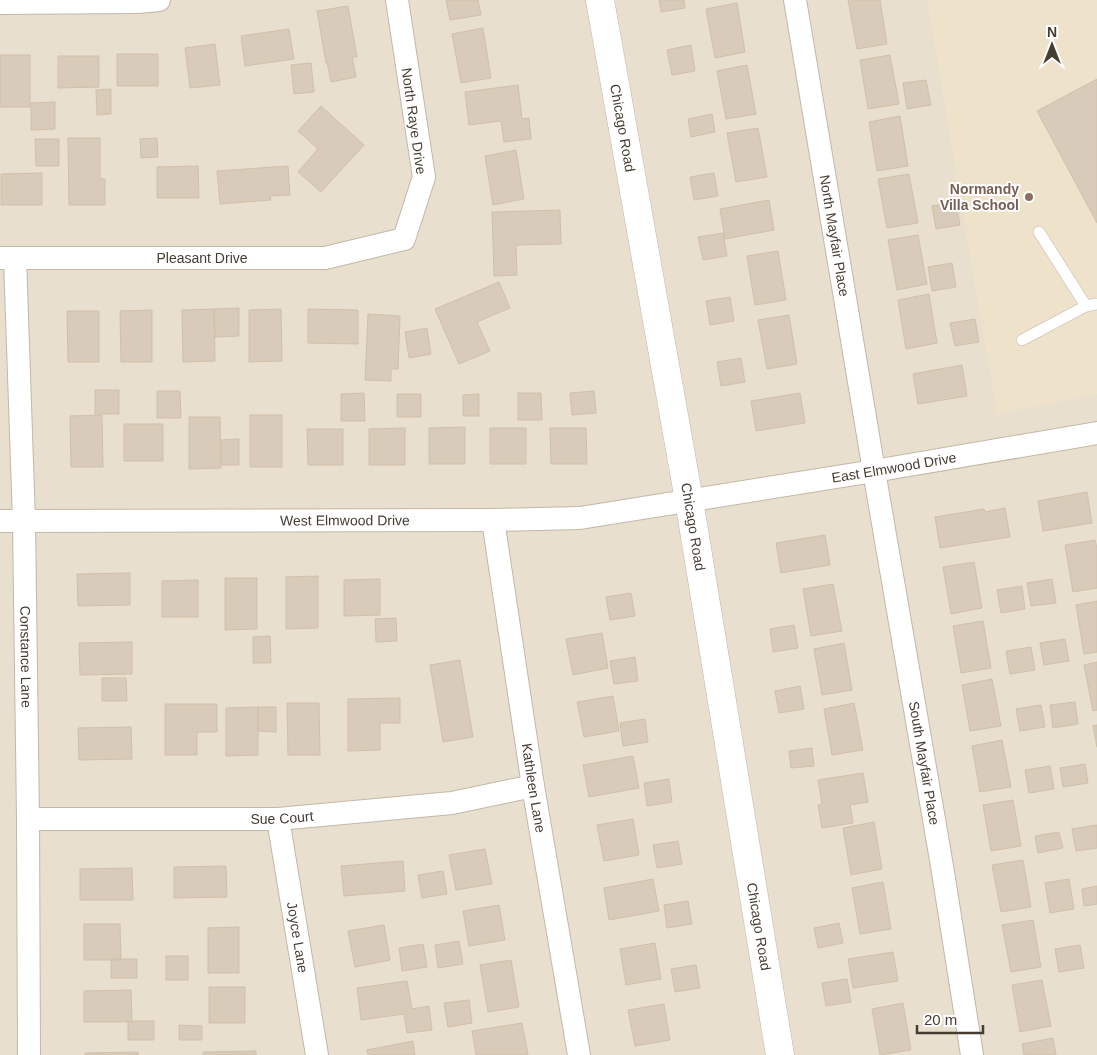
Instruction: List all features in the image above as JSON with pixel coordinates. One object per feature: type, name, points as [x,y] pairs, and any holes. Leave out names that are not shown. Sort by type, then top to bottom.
[{"type":"street","points":[[0,3],[138,2],[160,0]]},
{"type":"street","name":"North Raye Drive","points":[[397,0],[424,177],[404,239]]},
{"type":"street","name":"Chicago Road","points":[[600,0],[689,500],[780,1055]]},
{"type":"street","name":"North Mayfair Place","points":[[795,0],[874,471]]},
{"type":"street","name":"Pleasant Drive","points":[[7,258],[325,258],[404,239]]},
{"type":"street","name":"Constance Lane","points":[[7,258],[24,521],[28,819],[28,1055]]},
{"type":"street","name":"East Elmwood Drive","points":[[689,500],[1097,434]]},
{"type":"street","name":"South Mayfair Place","points":[[874,471],[944,876],[972,1055]]},
{"type":"street","name":"West Elmwood Drive","points":[[0,521],[493,520],[580,518],[689,500]]},
{"type":"street","name":"Kathleen Lane","points":[[493,520],[533,786],[579,1055]]},
{"type":"street","name":"Sue Court","points":[[28,819],[278,819],[452,803],[533,786]]},
{"type":"street","name":"Joyce Lane","points":[[278,819],[317,1055]]},
{"type":"lane","points":[[1022,340],[1092,305],[1039,232]]},
{"type":"shaded area","points":[[0,0],[1097,0],[1097,1055],[0,1055]]},
{"type":"shaded area","name":"Normandy Villa School","points":[[927,0],[1097,0],[1097,394],[997,414]]},
{"type":"building","points":[[446,0],[478,0],[481,15],[450,20]]},
{"type":"building","points":[[659,0],[684,0],[685,8],[661,12]]},
{"type":"building","points":[[848,0],[880,0],[887,44],[857,49]]},
{"type":"building","points":[[737,3],[745,52],[715,58],[706,9]]},
{"type":"building","points":[[348,6],[357,57],[352,57],[356,77],[331,82],[317,11]]},
{"type":"building","points":[[483,28],[491,78],[461,83],[452,34]]},
{"type":"building","points":[[289,29],[294,59],[245,66],[241,36]]},
{"type":"building","points":[[215,44],[220,85],[190,88],[185,48]]},
{"type":"building","points":[[691,45],[695,71],[672,75],[667,50]]},
{"type":"building","points":[[117,54],[158,54],[158,86],[117,86]]},
{"type":"building","points":[[0,55],[30,55],[30,107],[0,107]]},
{"type":"building","points":[[890,55],[899,104],[868,109],[860,60]]},
{"type":"building","points":[[58,56],[99,56],[99,87],[58,88]]},
{"type":"building","points":[[311,63],[314,92],[294,94],[291,65]]},
{"type":"building","points":[[747,65],[756,114],[726,119],[717,71]]},
{"type":"building","points":[[1097,79],[1097,223],[1037,111]]},
{"type":"building","points":[[926,80],[931,105],[907,109],[903,83]]},
{"type":"building","points":[[518,85],[522,119],[529,118],[531,139],[504,142],[501,121],[469,125],[465,92]]},
{"type":"building","points":[[111,89],[111,114],[97,115],[96,90]]},
{"type":"building","points":[[55,102],[55,129],[31,130],[31,103]]},
{"type":"building","points":[[321,106],[364,145],[321,192],[298,172],[318,149],[298,131]]},
{"type":"building","points":[[712,114],[715,132],[691,137],[688,119]]},
{"type":"building","points":[[900,116],[908,166],[877,171],[869,122]]},
{"type":"building","points":[[758,128],[767,177],[736,182],[727,133]]},
{"type":"building","points":[[68,138],[100,138],[100,179],[105,179],[105,205],[69,205]]},
{"type":"building","points":[[157,138],[158,157],[141,158],[140,139]]},
{"type":"building","points":[[35,139],[59,139],[59,166],[36,166]]},
{"type":"building","points":[[516,150],[524,199],[493,205],[485,156]]},
{"type":"building","points":[[198,166],[199,198],[157,198],[157,167]]},
{"type":"building","points":[[288,166],[290,195],[270,196],[271,200],[220,204],[217,171]]},
{"type":"building","points":[[42,173],[42,205],[1,205],[1,174]]},
{"type":"building","points":[[714,173],[718,196],[694,200],[690,177]]},
{"type":"building","points":[[909,174],[918,223],[887,228],[878,179]]},
{"type":"building","points":[[769,200],[774,230],[725,239],[720,209]]},
{"type":"building","points":[[956,202],[960,225],[936,229],[932,206]]},
{"type":"building","points":[[560,210],[561,244],[516,245],[517,275],[494,276],[492,212]]},
{"type":"building","points":[[723,233],[727,256],[703,260],[698,237]]},
{"type":"building","points":[[918,235],[927,284],[897,290],[888,240]]},
{"type":"building","points":[[778,251],[786,300],[755,305],[747,256]]},
{"type":"building","points":[[952,263],[956,287],[932,291],[928,267]]},
{"type":"building","points":[[499,282],[510,308],[477,322],[490,351],[459,364],[435,309]]},
{"type":"building","points":[[929,294],[937,343],[906,349],[898,300]]},
{"type":"building","points":[[730,297],[734,321],[710,325],[706,301]]},
{"type":"building","points":[[239,308],[239,336],[215,337],[214,309]]},
{"type":"building","points":[[214,309],[215,361],[183,362],[182,310]]},
{"type":"building","points":[[281,309],[282,361],[249,362],[249,310]]},
{"type":"building","points":[[308,309],[358,310],[358,344],[308,343]]},
{"type":"building","points":[[152,310],[152,362],[121,362],[120,311]]},
{"type":"building","points":[[67,311],[99,311],[99,362],[68,362]]},
{"type":"building","points":[[368,314],[400,316],[398,369],[391,369],[391,381],[365,380]]},
{"type":"building","points":[[789,315],[797,364],[767,369],[758,320]]},
{"type":"building","points":[[975,319],[979,342],[955,346],[950,323]]},
{"type":"building","points":[[427,328],[431,354],[409,358],[405,332]]},
{"type":"building","points":[[741,358],[745,382],[721,386],[717,362]]},
{"type":"building","points":[[962,365],[967,396],[918,404],[913,374]]},
{"type":"building","points":[[95,390],[119,390],[119,414],[95,414]]},
{"type":"building","points":[[157,391],[180,391],[181,418],[157,418]]},
{"type":"building","points":[[594,391],[596,413],[572,415],[570,393]]},
{"type":"building","points":[[364,393],[365,421],[341,421],[341,394]]},
{"type":"building","points":[[518,393],[541,393],[542,420],[518,420]]},
{"type":"building","points":[[800,393],[805,423],[756,431],[751,401]]},
{"type":"building","points":[[397,394],[421,394],[421,417],[397,417]]},
{"type":"building","points":[[479,394],[479,416],[463,416],[463,395]]},
{"type":"building","points":[[102,415],[103,467],[71,467],[70,416]]},
{"type":"building","points":[[250,415],[282,415],[282,467],[250,467]]},
{"type":"building","points":[[189,417],[220,417],[221,468],[189,469]]},
{"type":"building","points":[[124,424],[163,424],[163,461],[124,461]]},
{"type":"building","points":[[465,427],[465,464],[429,464],[429,428]]},
{"type":"building","points":[[405,428],[405,465],[369,465],[369,429]]},
{"type":"building","points":[[490,428],[526,428],[526,464],[490,464]]},
{"type":"building","points":[[550,428],[586,428],[587,464],[551,464]]},
{"type":"building","points":[[307,429],[343,429],[343,465],[308,465]]},
{"type":"building","points":[[239,439],[239,465],[221,465],[221,440]]},
{"type":"building","points":[[1087,492],[1092,523],[1043,531],[1038,501]]},
{"type":"building","points":[[1005,508],[1010,537],[940,548],[935,517],[984,509],[985,512]]},
{"type":"building","points":[[825,535],[830,565],[781,573],[776,543]]},
{"type":"building","points":[[1095,540],[1097,548],[1097,588],[1073,592],[1065,545]]},
{"type":"building","points":[[974,562],[982,608],[951,614],[943,567]]},
{"type":"building","points":[[130,573],[130,605],[78,606],[77,574]]},
{"type":"building","points":[[318,576],[318,628],[286,629],[286,577]]},
{"type":"building","points":[[225,578],[257,578],[257,629],[225,630]]},
{"type":"building","points":[[380,579],[380,615],[344,616],[344,580]]},
{"type":"building","points":[[1052,579],[1056,603],[1031,606],[1027,583]]},
{"type":"building","points":[[198,580],[198,617],[162,617],[162,581]]},
{"type":"building","points":[[833,584],[842,631],[811,636],[803,589]]},
{"type":"building","points":[[1022,586],[1025,609],[1001,613],[997,590]]},
{"type":"building","points":[[631,593],[635,616],[610,620],[606,597]]},
{"type":"building","points":[[1097,601],[1097,652],[1084,654],[1076,605]]},
{"type":"building","points":[[396,618],[397,641],[376,642],[375,619]]},
{"type":"building","points":[[983,621],[991,668],[961,673],[953,626]]},
{"type":"building","points":[[794,625],[798,648],[773,652],[770,629]]},
{"type":"building","points":[[602,633],[608,668],[573,675],[566,639]]},
{"type":"building","points":[[270,636],[271,663],[253,663],[253,637]]},
{"type":"building","points":[[1065,639],[1069,661],[1044,665],[1040,643]]},
{"type":"building","points":[[132,642],[132,674],[80,675],[79,643]]},
{"type":"building","points":[[844,643],[852,690],[822,695],[814,649]]},
{"type":"building","points":[[1031,647],[1035,670],[1010,674],[1006,651]]},
{"type":"building","points":[[635,657],[638,681],[614,684],[610,661]]},
{"type":"building","points":[[460,660],[473,737],[443,742],[430,665]]},
{"type":"building","points":[[1097,662],[1097,710],[1093,711],[1084,665]]},
{"type":"building","points":[[102,678],[126,678],[127,701],[102,701]]},
{"type":"building","points":[[992,679],[1001,726],[970,731],[962,685]]},
{"type":"building","points":[[800,686],[804,709],[779,713],[775,691]]},
{"type":"building","points":[[613,696],[619,731],[584,737],[577,702]]},
{"type":"building","points":[[400,698],[400,723],[380,723],[380,750],[348,751],[348,699]]},
{"type":"building","points":[[1075,702],[1078,724],[1053,728],[1050,705]]},
{"type":"building","points":[[287,703],[319,703],[320,755],[288,755]]},
{"type":"building","points":[[854,703],[863,750],[832,755],[824,709]]},
{"type":"building","points":[[165,704],[217,704],[217,732],[197,732],[197,755],[165,755]]},
{"type":"building","points":[[1041,705],[1045,727],[1020,731],[1016,709]]},
{"type":"building","points":[[258,707],[258,755],[226,756],[226,708]]},
{"type":"building","points":[[258,707],[276,707],[276,732],[258,731]]},
{"type":"building","points":[[645,719],[648,742],[623,746],[620,723]]},
{"type":"building","points":[[1097,725],[1097,747],[1093,726]]},
{"type":"building","points":[[131,727],[132,759],[79,760],[78,728]]},
{"type":"building","points":[[1002,740],[1011,787],[980,792],[972,746]]},
{"type":"building","points":[[812,748],[814,766],[791,768],[789,751]]},
{"type":"building","points":[[633,756],[639,788],[589,797],[583,765]]},
{"type":"building","points":[[1085,764],[1088,783],[1063,787],[1060,768]]},
{"type":"building","points":[[1050,766],[1054,789],[1029,793],[1025,770]]},
{"type":"building","points":[[863,773],[868,802],[850,805],[853,823],[822,828],[818,805],[822,804],[818,780]]},
{"type":"building","points":[[669,779],[672,802],[647,806],[644,783]]},
{"type":"building","points":[[1013,800],[1021,846],[991,851],[983,805]]},
{"type":"building","points":[[633,819],[639,855],[604,861],[597,825]]},
{"type":"building","points":[[874,822],[882,869],[851,875],[843,828]]},
{"type":"building","points":[[1097,825],[1097,848],[1076,851],[1072,829]]},
{"type":"building","points":[[1059,832],[1063,848],[1038,853],[1035,836]]},
{"type":"building","points":[[678,841],[682,864],[657,868],[653,845]]},
{"type":"building","points":[[485,849],[492,884],[456,890],[449,855]]},
{"type":"building","points":[[1023,860],[1031,907],[1001,912],[992,865]]},
{"type":"building","points":[[403,861],[405,891],[344,896],[341,866]]},
{"type":"building","points":[[226,866],[227,897],[174,898],[174,867]]},
{"type":"building","points":[[132,868],[133,900],[80,900],[80,869]]},
{"type":"building","points":[[443,871],[447,894],[422,898],[418,875]]},
{"type":"building","points":[[653,879],[659,911],[609,920],[604,888]]},
{"type":"building","points":[[1069,879],[1074,909],[1050,913],[1045,883]]},
{"type":"building","points":[[883,882],[891,929],[860,934],[852,888]]},
{"type":"building","points":[[1097,886],[1097,904],[1084,906],[1082,889]]},
{"type":"building","points":[[688,901],[692,924],[667,928],[664,905]]},
{"type":"building","points":[[499,905],[505,940],[469,946],[463,911]]},
{"type":"building","points":[[1033,920],[1041,967],[1011,972],[1002,925]]},
{"type":"building","points":[[839,923],[843,943],[818,948],[814,928]]},
{"type":"building","points":[[84,924],[120,924],[121,960],[84,960]]},
{"type":"building","points":[[384,925],[390,960],[355,967],[348,931]]},
{"type":"building","points":[[239,927],[239,973],[208,973],[208,928]]},
{"type":"building","points":[[459,941],[463,964],[438,968],[435,945]]},
{"type":"building","points":[[655,943],[661,979],[626,985],[620,949]]},
{"type":"building","points":[[423,944],[427,967],[402,971],[399,948]]},
{"type":"building","points":[[1080,945],[1084,968],[1059,972],[1055,949]]},
{"type":"building","points":[[893,952],[898,981],[853,988],[848,959]]},
{"type":"building","points":[[166,956],[188,956],[188,980],[166,980]]},
{"type":"building","points":[[111,959],[137,959],[137,978],[111,978]]},
{"type":"building","points":[[511,960],[519,1007],[488,1012],[480,965]]},
{"type":"building","points":[[696,965],[700,988],[675,992],[671,969]]},
{"type":"building","points":[[847,979],[851,1002],[826,1006],[822,983]]},
{"type":"building","points":[[1042,980],[1051,1026],[1020,1032],[1012,985]]},
{"type":"building","points":[[407,981],[412,1009],[429,1006],[432,1030],[407,1033],[404,1014],[361,1020],[357,988]]},
{"type":"building","points":[[209,987],[245,987],[245,1023],[209,1023]]},
{"type":"building","points":[[131,990],[132,1022],[84,1022],[84,991]]},
{"type":"building","points":[[469,1000],[472,1023],[448,1027],[444,1003]]},
{"type":"building","points":[[903,1003],[911,1050],[880,1055],[872,1009]]},
{"type":"building","points":[[664,1004],[670,1040],[635,1046],[628,1010]]},
{"type":"building","points":[[128,1021],[154,1021],[154,1040],[128,1040]]},
{"type":"building","points":[[522,1023],[528,1055],[476,1055],[472,1031]]},
{"type":"building","points":[[179,1025],[202,1026],[202,1040],[179,1040]]},
{"type":"building","points":[[1053,1038],[1056,1055],[1024,1055],[1022,1044]]},
{"type":"building","points":[[413,1041],[415,1055],[368,1055],[367,1050]]},
{"type":"building","points":[[256,1051],[256,1055],[203,1055],[203,1052]]},
{"type":"building","points":[[138,1052],[138,1055],[85,1055],[85,1053]]},
{"type":"place","name":"Normandy Villa School","points":[[1029,197]]}]
